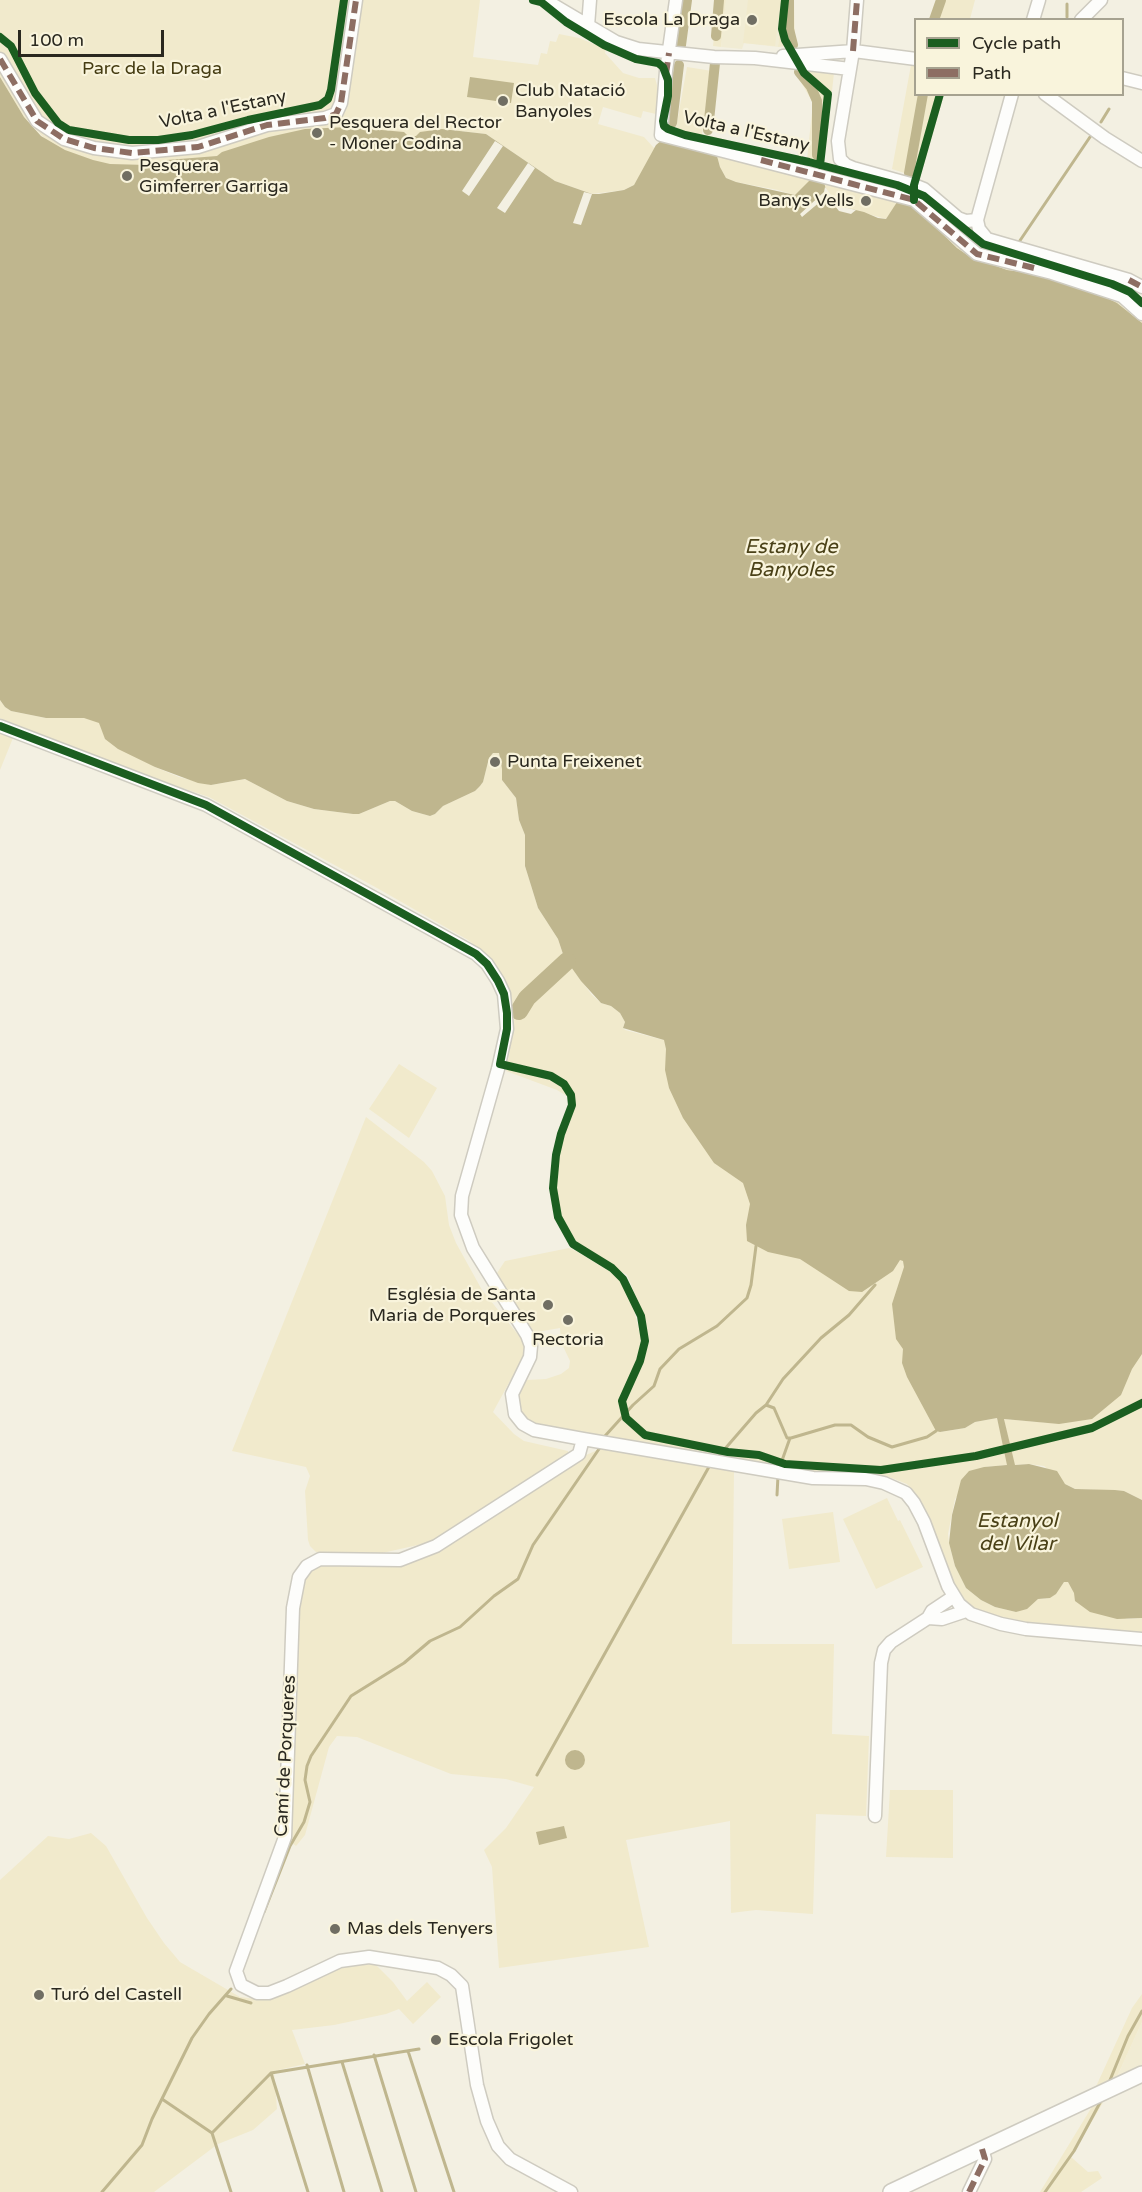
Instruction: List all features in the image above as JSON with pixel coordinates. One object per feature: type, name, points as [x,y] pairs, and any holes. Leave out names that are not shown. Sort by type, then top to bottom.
[{"type":"main road","points":[[891,2192],[1142,2074]]},
{"type":"street","points":[[0,59],[37,121],[64,140],[132,153],[198,147],[267,125],[325,118],[336,114],[341,104],[356,0]]},
{"type":"street","points":[[545,0],[616,42],[638,49],[755,58],[850,69]]},
{"type":"street","points":[[588,26],[590,0]]},
{"type":"street","points":[[669,53],[676,0]]},
{"type":"street","points":[[857,0],[853,51],[838,141],[840,159],[853,168],[924,189],[957,218],[966,221],[977,220]]},
{"type":"street","points":[[1034,18],[1039,0]]},
{"type":"street","points":[[1083,18],[1101,0]]},
{"type":"street","points":[[755,58],[853,51],[914,59]]},
{"type":"street","name":"Volta a l'Estany","points":[[669,53],[661,135],[914,200],[977,254],[1052,273],[1122,297],[1142,314]]},
{"type":"street","points":[[1124,78],[1142,83]]},
{"type":"street","points":[[1011,96],[977,220],[979,229],[987,239],[1129,280],[1142,287]]},
{"type":"street","points":[[1048,96],[1105,138],[1142,161]]},
{"type":"street","points":[[0,726],[206,805],[467,949],[487,964],[504,994],[507,1029],[498,1070],[462,1196],[461,1215],[473,1248],[527,1335],[531,1346],[531,1357],[515,1384],[512,1394],[515,1414],[523,1424],[534,1430],[813,1478],[875,1480],[891,1485],[906,1493],[914,1503],[924,1522],[953,1597],[966,1611],[982,1619],[1025,1629],[1142,1639]]},
{"type":"street","name":"Camí de Porqueres","points":[[571,2192],[510,2160],[498,2146],[487,2121],[477,2085],[462,1986],[451,1975],[438,1968],[369,1958],[340,1960],[287,1986],[269,1993],[257,1993],[241,1985],[236,1971],[285,1837],[293,1608],[299,1577],[307,1566],[320,1559],[400,1560],[436,1546],[579,1454],[583,1439]]},
{"type":"street","points":[[875,1816],[884,1650],[891,1642],[928,1618],[932,1611],[953,1597]]},
{"type":"street","points":[[928,1618],[942,1619],[966,1611]]},
{"type":"street","points":[[969,2192],[985,2159],[982,2149]]},
{"type":"shaded area","name":"Escola La Draga","points":[[726,0],[782,0],[778,47],[744,43],[742,49],[721,47]]},
{"type":"shaded area","points":[[1142,2022],[1142,2068],[1115,2081]]},
{"type":"green space","name":"Parc de la Draga","points":[[0,0],[480,0],[473,57],[538,65],[541,53],[547,54],[550,41],[556,42],[559,34],[579,38],[606,49],[605,53],[623,73],[639,78],[655,78],[658,89],[656,114],[643,111],[641,118],[603,107],[598,124],[644,137],[654,148],[662,140],[668,127],[676,128],[687,67],[712,71],[702,134],[807,159],[813,103],[794,70],[834,73],[824,163],[897,183],[925,194],[966,226],[973,227],[976,235],[984,242],[1087,273],[1131,290],[1142,300],[1142,340],[1045,275],[1007,270],[969,256],[957,248],[915,207],[896,205],[886,219],[839,206],[825,188],[814,201],[778,190],[736,182],[726,178],[717,156],[641,175],[634,185],[624,190],[592,194],[555,181],[486,134],[442,129],[416,136],[225,155],[124,171],[66,161],[24,117],[0,77]]},
{"type":"green space","points":[[718,0],[726,0],[721,47],[713,46]]},
{"type":"green space","points":[[748,0],[781,0],[775,46],[743,43]]},
{"type":"green space","points":[[782,0],[794,0],[795,45],[778,47]]},
{"type":"green space","points":[[936,0],[975,0],[970,18],[930,18]]},
{"type":"green space","points":[[911,65],[914,66],[914,96],[944,96],[920,178],[892,169]]},
{"type":"green space","points":[[0,700],[11,711],[46,718],[90,714],[155,767],[179,777],[211,785],[245,779],[287,801],[314,809],[353,814],[395,801],[412,811],[430,816],[435,814],[443,806],[475,791],[483,782],[489,758],[493,753],[499,753],[502,780],[516,798],[519,820],[525,835],[525,866],[538,908],[558,939],[564,957],[592,995],[601,1003],[611,1006],[620,1013],[625,1022],[623,1028],[625,1030],[664,1040],[907,1253],[940,1432],[965,1428],[975,1422],[997,1418],[1008,1465],[984,1467],[955,1499],[948,1534],[949,1543],[955,1566],[966,1588],[981,1600],[995,1607],[1016,1612],[1038,1599],[1050,1598],[1064,1582],[1068,1582],[1075,1593],[1127,1619],[1142,1618],[1142,1634],[1020,1624],[982,1614],[964,1600],[956,1588],[923,1506],[915,1493],[907,1484],[889,1477],[824,1474],[538,1426],[523,1416],[519,1409],[518,1394],[521,1386],[527,1380],[546,1379],[561,1374],[569,1368],[570,1361],[561,1342],[560,1328],[531,1333],[497,1273],[505,1261],[569,1248],[617,1276],[633,1306],[642,1342],[645,1318],[627,1275],[580,1247],[566,1227],[556,1201],[558,1155],[575,1101],[557,1090],[506,1071],[513,1011],[507,984],[493,960],[468,940],[209,797],[128,770],[0,718]]},
{"type":"green space","points":[[0,732],[13,738],[0,770]]},
{"type":"green space","points":[[399,1064],[437,1088],[409,1138],[369,1109]]},
{"type":"green space","points":[[366,1117],[424,1162],[432,1171],[445,1196],[449,1225],[456,1243],[482,1290],[524,1342],[527,1350],[493,1412],[524,1441],[568,1451],[568,1453],[431,1542],[378,1554],[322,1553],[316,1552],[308,1540],[305,1491],[310,1476],[306,1467],[232,1451]]},
{"type":"green space","points":[[1142,1270],[1142,1500],[1124,1491],[1075,1489],[1065,1484],[1044,1466],[1014,1465],[1004,1419],[1051,1423]]},
{"type":"green space","points":[[602,1448],[734,1470],[732,1644],[834,1644],[832,1734],[869,1736],[866,1816],[816,1814],[813,1914],[756,1910],[731,1913],[730,1821],[626,1840],[649,1947],[499,1968],[492,1867],[484,1850],[506,1828],[534,1787],[506,1779],[451,1774],[357,1737],[337,1736],[329,1747],[305,1835],[296,1846],[288,1840],[297,1609],[303,1578],[310,1569],[321,1563],[400,1563],[584,1456]]},
{"type":"green space","points":[[887,1498],[923,1567],[876,1589],[843,1519]]},
{"type":"green space","points":[[833,1512],[840,1562],[789,1569],[782,1519]]},
{"type":"green space","points":[[890,1790],[953,1790],[953,1858],[886,1857]]},
{"type":"green space","points":[[91,1833],[106,1846],[147,1918],[180,1962],[240,1997],[264,2000],[339,1966],[372,1961],[393,1982],[407,2001],[427,1982],[441,1997],[413,2024],[399,2009],[334,2025],[292,2030],[305,2064],[274,2071],[277,2109],[253,2130],[218,2144],[154,2192],[0,2192],[0,1880],[48,1836],[69,1839]]},
{"type":"green space","points":[[1142,1994],[1142,2022],[1115,2081],[1093,2093],[1132,2008]]},
{"type":"green space","points":[[1105,2099],[1071,2157],[1088,2172],[1098,2171],[1102,2178],[1081,2192],[1040,2192],[1093,2105]]},
{"type":"water","name":"Estany de Banyoles","points":[[0,77],[24,117],[41,136],[65,150],[110,164],[147,165],[167,160],[217,156],[222,152],[269,137],[305,129],[348,127],[404,132],[408,136],[416,136],[420,132],[442,129],[486,134],[555,181],[592,194],[599,194],[624,190],[634,185],[656,145],[662,140],[717,156],[726,178],[736,182],[795,195],[811,179],[824,182],[826,190],[839,206],[878,218],[886,219],[899,199],[915,207],[957,248],[969,256],[1007,270],[1045,275],[1095,292],[1117,303],[1142,323],[1142,1354],[1132,1369],[1121,1395],[1092,1419],[1059,1424],[1004,1419],[1015,1465],[1029,1464],[1057,1471],[1065,1484],[1075,1489],[1124,1491],[1142,1500],[1142,1618],[1117,1619],[1090,1612],[1075,1601],[1074,1593],[1068,1582],[1064,1582],[1056,1594],[1050,1598],[1038,1599],[1027,1609],[1016,1612],[995,1607],[981,1600],[966,1588],[955,1566],[949,1543],[952,1515],[961,1480],[969,1471],[1007,1465],[997,1418],[975,1422],[965,1428],[936,1431],[907,1377],[902,1363],[903,1349],[896,1339],[892,1304],[904,1267],[903,1261],[900,1260],[893,1271],[862,1292],[849,1291],[800,1259],[768,1252],[747,1241],[746,1225],[750,1204],[743,1183],[714,1163],[683,1118],[669,1088],[665,1070],[664,1040],[623,1028],[625,1022],[620,1013],[611,1006],[601,1003],[564,957],[558,939],[538,908],[525,866],[525,835],[519,820],[516,798],[502,780],[499,753],[493,753],[489,758],[483,782],[475,791],[443,806],[435,814],[430,816],[412,811],[395,801],[390,801],[359,814],[353,814],[314,809],[287,801],[245,779],[211,785],[198,783],[155,767],[118,749],[105,739],[99,723],[84,718],[46,718],[11,711],[5,707],[0,700]]},
{"type":"water","points":[[470,77],[514,83],[511,103],[467,97]]},
{"type":"water","points":[[571,1750],[579,1750],[585,1756],[585,1764],[579,1770],[571,1770],[565,1764],[565,1756]]},
{"type":"water","points":[[564,1826],[567,1838],[539,1845],[536,1832]]},
{"type":"pier","points":[[495,141],[503,146],[469,196],[462,191]]},
{"type":"pier","points":[[528,163],[535,168],[505,213],[497,208]]},
{"type":"pier","points":[[825,187],[839,206],[856,210],[851,214],[839,211],[827,196],[802,217],[800,214],[824,192]]},
{"type":"pier","points":[[584,192],[592,194],[581,225],[573,223]]},
{"type":"waterway","points":[[681,45],[687,0]]},
{"type":"waterway","points":[[716,36],[719,0]]},
{"type":"waterway","points":[[789,0],[789,29],[793,45]]},
{"type":"waterway","points":[[935,18],[941,0]]},
{"type":"waterway","points":[[1067,4],[1067,17]]},
{"type":"waterway","points":[[708,130],[715,63]]},
{"type":"waterway","points":[[672,123],[679,65]]},
{"type":"waterway","points":[[799,72],[811,87],[817,101],[817,155]]},
{"type":"waterway","points":[[909,173],[923,96]]},
{"type":"waterway","points":[[1101,122],[1109,109]]},
{"type":"waterway","points":[[1019,242],[1090,137]]},
{"type":"waterway","points":[[519,1011],[527,998],[567,961]]},
{"type":"waterway","points":[[605,1436],[654,1386],[660,1369],[679,1349],[717,1326],[747,1298],[756,1246]]},
{"type":"waterway","points":[[766,1405],[783,1379],[821,1338],[849,1315],[875,1285]]},
{"type":"waterway","points":[[717,1458],[756,1413],[766,1405],[774,1408],[787,1438],[835,1425],[851,1425],[868,1437],[892,1447],[927,1437],[936,1431]]},
{"type":"waterway","points":[[779,1469],[790,1438]]},
{"type":"waterway","points":[[264,1912],[290,1846],[304,1822],[310,1802],[305,1780],[311,1756],[351,1696],[404,1663],[430,1641],[460,1627],[494,1596],[518,1579],[533,1545],[599,1449]]},
{"type":"waterway","points":[[537,1775],[710,1465]]},
{"type":"waterway","points":[[777,1495],[778,1476]]},
{"type":"waterway","points":[[102,2192],[142,2145],[152,2119],[192,2038],[231,1989]]},
{"type":"waterway","points":[[227,1996],[251,2003]]},
{"type":"waterway","points":[[1108,2085],[1128,2036],[1142,2011]]},
{"type":"waterway","points":[[162,2099],[212,2133],[271,2073],[419,2049]]},
{"type":"waterway","points":[[408,2051],[454,2192]]},
{"type":"waterway","points":[[374,2055],[416,2192]]},
{"type":"waterway","points":[[342,2062],[382,2192]]},
{"type":"waterway","points":[[307,2065],[344,2192]]},
{"type":"waterway","points":[[271,2073],[308,2192]]},
{"type":"waterway","points":[[1045,2192],[1074,2151],[1102,2099]]},
{"type":"waterway","points":[[212,2133],[231,2192]]},
{"type":"marked path","points":[[0,59],[37,121],[64,139],[94,148],[132,153],[198,147],[267,125],[325,118],[336,114],[341,103],[356,0]]},
{"type":"marked path","points":[[853,51],[857,0]]},
{"type":"marked path","points":[[666,74],[669,53]]},
{"type":"marked path","points":[[761,160],[914,200],[977,254],[1034,268]]},
{"type":"marked path","points":[[1129,280],[1142,287]]},
{"type":"marked path","points":[[969,2192],[985,2159],[982,2149]]},
{"type":"cycle path","points":[[0,37],[11,46],[35,93],[58,123],[69,130],[129,140],[158,140],[192,135],[248,120],[320,105],[328,99],[344,0]]},
{"type":"cycle path","points":[[533,0],[541,2],[566,22],[604,45],[636,59],[658,63],[663,67],[668,80],[668,96],[663,121],[664,126],[668,129],[897,185],[924,196],[983,244],[1112,284],[1130,292],[1142,303]]},
{"type":"cycle path","points":[[785,0],[782,29],[785,40],[804,73],[828,94],[820,165]]},
{"type":"cycle path","points":[[914,200],[914,185],[939,96]]},
{"type":"cycle path","points":[[0,726],[206,805],[476,954],[487,964],[504,994],[507,1013],[507,1029],[500,1064],[551,1076],[564,1084],[571,1095],[572,1105],[556,1155],[553,1188],[558,1217],[573,1244],[612,1268],[623,1279],[641,1316],[645,1341],[640,1361],[622,1401],[626,1418],[645,1435],[728,1452],[759,1455],[785,1464],[881,1470],[976,1456],[1092,1428],[1142,1403]]},
{"type":"place","name":"Escola La Draga","points":[[752,20]]},
{"type":"place","name":"Club Natació Banyoles","points":[[503,101]]},
{"type":"place","name":"Pesquera del Rector - Moner Codina","points":[[317,133]]},
{"type":"place","name":"Pesquera Gimferrer Garriga","points":[[127,176]]},
{"type":"place","name":"Banys Vells","points":[[866,201]]},
{"type":"place","name":"Punta Freixenet","points":[[495,762]]},
{"type":"place","name":"Església de Santa Maria de Porqueres","points":[[548,1305]]},
{"type":"place","name":"Rectoria","points":[[568,1320]]},
{"type":"place","name":"Mas dels Tenyers","points":[[335,1929]]},
{"type":"place","name":"Turó del Castell","points":[[39,1995]]},
{"type":"place","name":"Escola Frigolet","points":[[436,2040]]},
{"type":"water label","name":"Estanyol del Vilar","points":[[1017,1534]]}]
